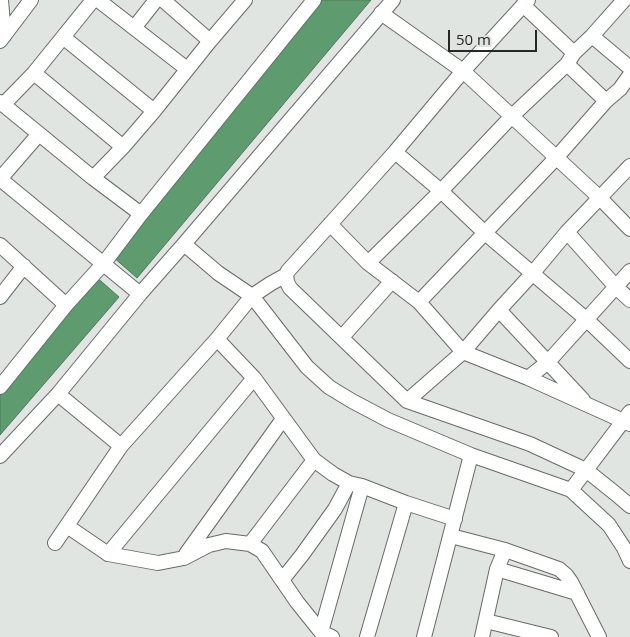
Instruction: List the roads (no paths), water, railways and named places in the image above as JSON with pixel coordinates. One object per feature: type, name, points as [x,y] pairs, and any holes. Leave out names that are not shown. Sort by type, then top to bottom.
[{"type":"street","points":[[1,0],[1,40]]},
{"type":"street","points":[[1,40],[31,0]]},
{"type":"street","points":[[93,0],[34,73],[2,104],[93,178],[141,214]]},
{"type":"street","points":[[98,0],[187,69]]},
{"type":"street","points":[[134,28],[156,0]]},
{"type":"street","points":[[163,0],[210,41]]},
{"type":"street","points":[[93,178],[154,111],[245,0]]},
{"type":"street","points":[[0,387],[66,305],[104,263],[141,214],[314,0]]},
{"type":"street","points":[[0,456],[58,394],[140,294],[393,0]]},
{"type":"street","points":[[368,263],[592,36],[624,0]]},
{"type":"street","points":[[55,543],[121,446],[217,339],[252,296],[286,275],[396,152],[463,71],[526,3],[606,101]]},
{"type":"street","points":[[381,13],[463,71],[600,198],[630,229]]},
{"type":"street","points":[[592,36],[630,68]]},
{"type":"street","points":[[63,37],[154,111]]},
{"type":"street","points":[[34,73],[123,147]]},
{"type":"street","points":[[419,302],[556,158],[606,101],[625,94],[630,75]]},
{"type":"street","points":[[39,134],[0,179],[140,294]]},
{"type":"street","points":[[396,152],[630,361]]},
{"type":"street","points":[[407,401],[463,352],[567,232],[630,166]]},
{"type":"street","points":[[330,224],[368,263],[419,302],[463,352],[587,404],[628,419],[571,490]]},
{"type":"street","points":[[567,232],[630,300]]},
{"type":"street","points":[[184,244],[218,273],[252,296],[307,367],[329,387],[388,420],[471,456],[571,490],[609,525],[630,561]]},
{"type":"street","points":[[0,245],[66,305]]},
{"type":"street","points":[[0,297],[24,266]]},
{"type":"street","points":[[528,378],[548,362],[630,271]]},
{"type":"street","points":[[286,275],[290,288],[407,401],[530,444],[586,470],[630,506]]},
{"type":"street","points":[[342,337],[392,281]]},
{"type":"street","points":[[499,310],[587,404]]},
{"type":"street","points":[[217,339],[254,378],[314,460],[333,474],[356,485],[406,504],[455,519]]},
{"type":"street","points":[[108,554],[254,378]]},
{"type":"street","points":[[58,394],[121,446]]},
{"type":"street","points":[[184,558],[283,419]]},
{"type":"street","points":[[424,637],[471,456]]},
{"type":"street","points":[[250,544],[314,460]]},
{"type":"street","points":[[282,580],[335,509],[356,485]]},
{"type":"street","points":[[326,634],[356,485]]},
{"type":"street","points":[[367,637],[406,504]]},
{"type":"street","points":[[67,526],[108,554],[158,563],[184,558],[209,545],[226,541],[250,544],[262,551],[297,602],[326,634]]},
{"type":"street","points":[[451,536],[504,550],[559,569],[572,582],[599,637]]},
{"type":"street","points":[[482,637],[497,569],[504,550]]},
{"type":"street","points":[[497,569],[578,593]]},
{"type":"street","points":[[486,621],[552,637]]}]
